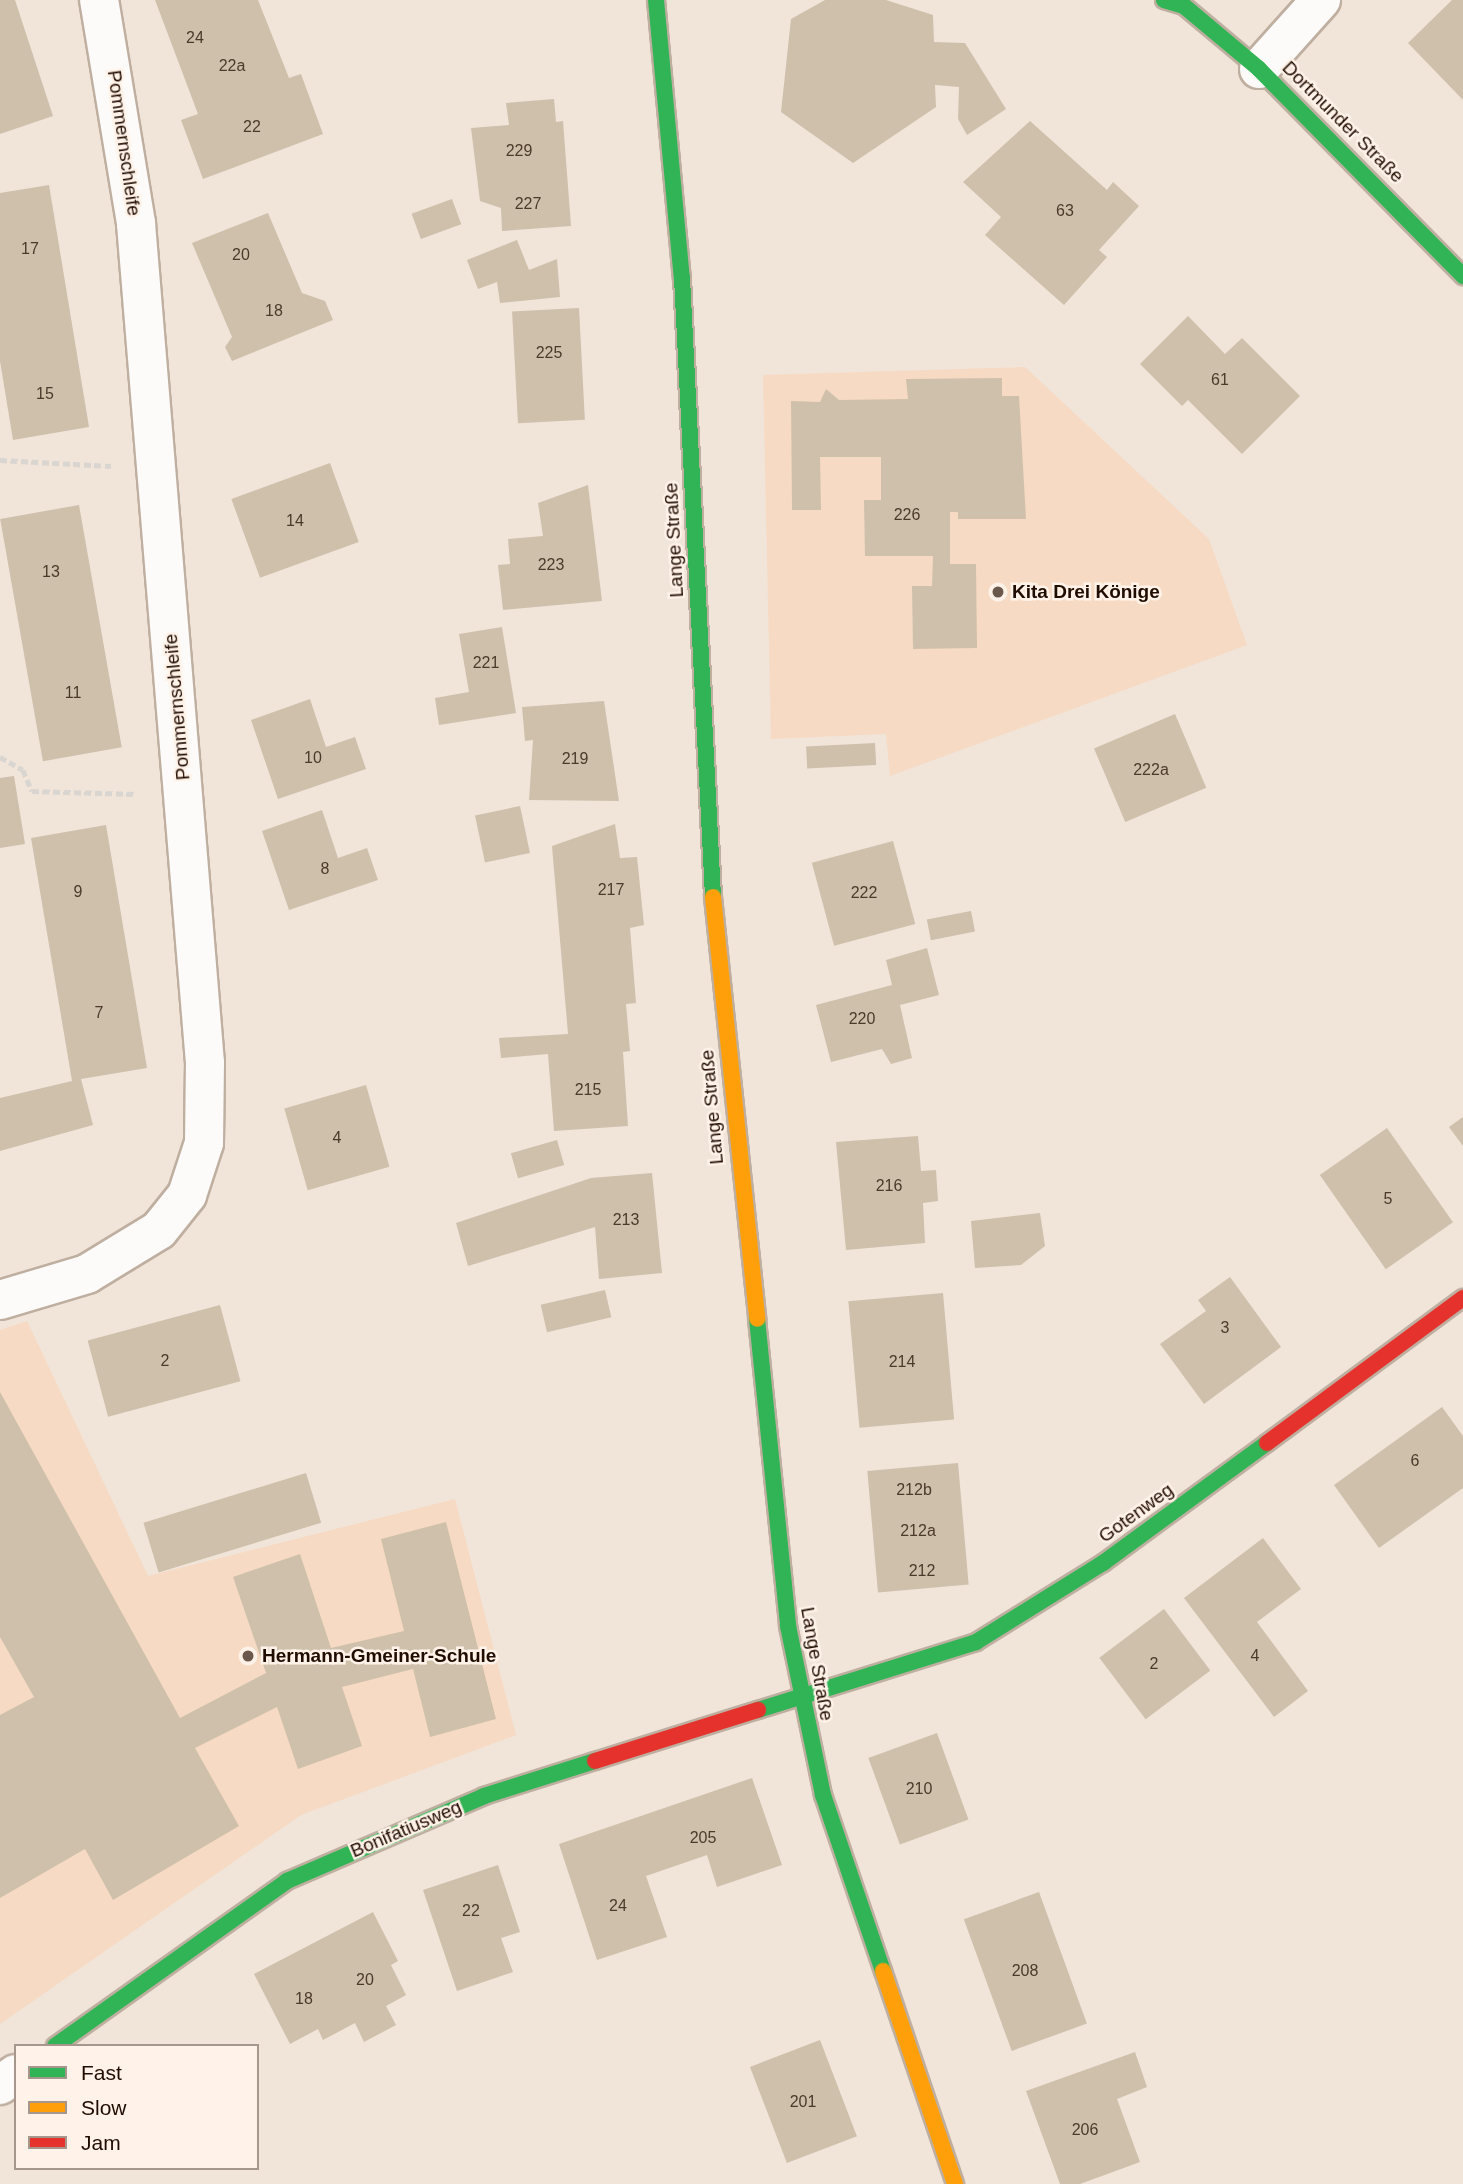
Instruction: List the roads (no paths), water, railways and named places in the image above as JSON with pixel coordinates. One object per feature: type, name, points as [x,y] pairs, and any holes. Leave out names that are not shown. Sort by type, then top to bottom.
[{"type":"street","name":"Pommernschleife","points":[[0,1300],[87,1274],[159,1230],[187,1195],[204,1143],[205,1063],[136,223],[99,0]]},
{"type":"street","name":"Lange Straße","points":[[656,0],[682,278],[709,855],[748,1270],[800,1699],[823,1796],[955,2184]]},
{"type":"street","name":"Dortmunder Straße","points":[[1164,0],[1183,3],[1259,69],[1463,276]]},
{"type":"street","points":[[1259,69],[1321,0]]},
{"type":"street","name":"Gotenweg","points":[[800,1699],[976,1642],[1103,1563],[1463,1298]]},
{"type":"street","name":"Bonifatiusweg","points":[[58,2044],[287,1881],[484,1796],[800,1699]]},
{"type":"place","name":"Kita Drei Könige","points":[[998,592]]},
{"type":"place","name":"Hermann-Gmeiner-Schule","points":[[248,1656]]}]
